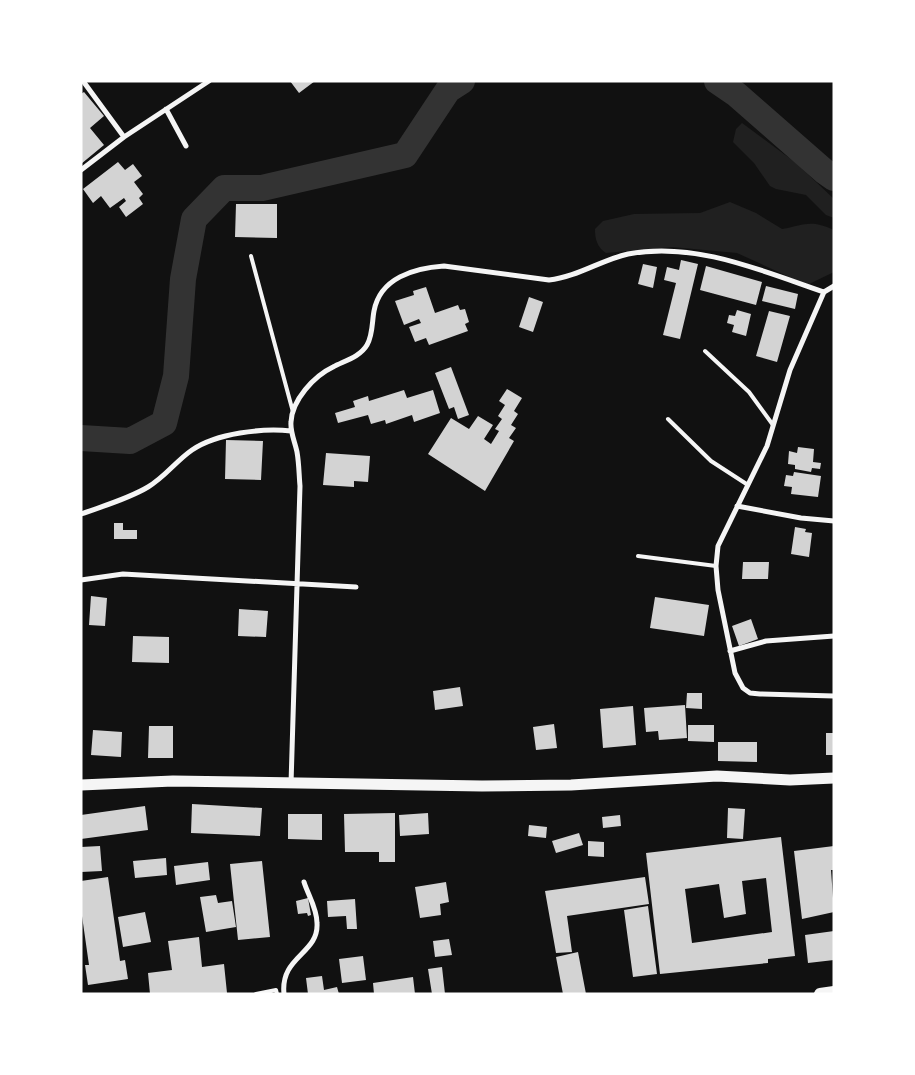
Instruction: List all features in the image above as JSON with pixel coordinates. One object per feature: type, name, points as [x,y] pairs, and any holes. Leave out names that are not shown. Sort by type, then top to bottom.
[{"type":"highway","points":[[820,994],[834,992]]},
{"type":"main road","points":[[81,785],[173,781],[482,786],[571,785],[717,776],[790,780],[834,778]]},
{"type":"street","points":[[81,170],[124,137],[209,81]]},
{"type":"street","points":[[83,82],[124,137]]},
{"type":"street","points":[[166,109],[186,146]]},
{"type":"street","points":[[291,784],[300,486],[298,454],[290,421],[303,394],[322,372],[360,353],[367,345],[376,300],[381,291],[402,276],[416,270],[444,266],[549,280],[564,278],[590,266],[629,254],[670,252],[715,257],[824,292]]},
{"type":"street","points":[[834,286],[824,292],[790,370],[767,446],[718,546],[716,566],[730,651],[738,683],[750,693],[834,696]]},
{"type":"street","points":[[81,514],[147,488],[159,480],[181,458],[204,443],[245,432],[269,429],[291,431]]},
{"type":"street","points":[[737,506],[801,518],[834,521]]},
{"type":"street","points":[[81,580],[123,574],[356,587]]},
{"type":"street","points":[[730,651],[766,641],[834,636]]},
{"type":"street","points":[[284,994],[284,977],[288,968],[307,948],[317,931],[315,907],[304,882]]},
{"type":"lane","points":[[251,256],[293,412]]},
{"type":"lane","points":[[705,351],[749,392],[773,425]]},
{"type":"lane","points":[[668,420],[711,460],[748,485]]},
{"type":"lane","points":[[638,556],[716,566]]},
{"type":"lane","points":[[256,994],[276,990],[276,994]]},
{"type":"shaded area","points":[[742,123],[796,163],[834,199],[834,218],[826,215],[806,195],[770,186],[754,163],[733,142],[736,129]]},
{"type":"shaded area","points":[[730,202],[756,213],[782,229],[813,224],[834,230],[834,272],[807,285],[737,253],[672,247],[606,253],[600,248],[596,239],[595,229],[603,221],[634,214],[700,213]]},
{"type":"building","points":[[290,81],[315,81],[299,93]]},
{"type":"building","points":[[84,92],[104,116],[90,128],[104,145],[81,164],[81,94]]},
{"type":"building","points":[[118,162],[125,170],[133,164],[142,176],[134,182],[143,194],[139,198],[143,204],[126,217],[119,207],[126,201],[124,198],[110,208],[101,196],[93,203],[83,189]]},
{"type":"building","points":[[236,204],[277,204],[277,238],[235,237]]},
{"type":"building","points":[[681,260],[698,264],[680,339],[663,335],[676,283],[664,280],[667,267],[679,270]]},
{"type":"building","points":[[643,264],[657,267],[653,288],[638,284]]},
{"type":"building","points":[[706,266],[762,282],[756,305],[700,290]]},
{"type":"building","points":[[766,286],[798,294],[795,309],[762,301]]},
{"type":"building","points":[[426,287],[435,313],[458,305],[460,310],[465,309],[469,322],[465,324],[468,331],[429,345],[426,338],[415,342],[409,327],[421,323],[419,319],[404,325],[395,301],[414,295],[413,291]]},
{"type":"building","points":[[529,297],[543,302],[533,332],[519,327]]},
{"type":"building","points":[[737,310],[751,314],[746,336],[732,332],[734,325],[727,323],[729,315],[735,316]]},
{"type":"building","points":[[769,311],[790,316],[777,362],[756,356]]},
{"type":"building","points":[[451,367],[469,415],[458,419],[454,407],[449,409],[435,373]]},
{"type":"building","points":[[507,389],[522,398],[514,411],[518,414],[511,425],[516,428],[509,438],[514,441],[485,491],[428,454],[451,418],[469,429],[478,416],[493,425],[484,439],[491,444],[499,431],[495,429],[502,419],[498,416],[505,405],[499,401]]},
{"type":"building","points":[[404,390],[407,398],[433,390],[440,413],[414,422],[412,415],[386,424],[385,420],[371,424],[368,415],[338,423],[335,413],[355,407],[353,401],[368,396],[369,401]]},
{"type":"building","points":[[226,440],[263,441],[261,480],[225,479]]},
{"type":"building","points":[[798,447],[814,449],[813,462],[821,463],[820,469],[812,468],[811,472],[795,469],[795,465],[788,464],[789,451],[797,453]]},
{"type":"building","points":[[326,453],[370,456],[368,482],[354,481],[354,487],[323,485]]},
{"type":"building","points":[[794,472],[821,476],[818,497],[791,494],[792,487],[784,486],[786,475],[793,476]]},
{"type":"building","points":[[114,523],[123,523],[123,530],[137,530],[137,539],[114,539]]},
{"type":"building","points":[[795,527],[806,529],[805,532],[812,533],[809,557],[791,554]]},
{"type":"building","points":[[743,562],[769,562],[768,579],[742,579]]},
{"type":"building","points":[[91,596],[107,598],[105,626],[89,625]]},
{"type":"building","points":[[655,597],[709,605],[704,636],[650,628]]},
{"type":"building","points":[[239,609],[268,611],[266,637],[238,636]]},
{"type":"building","points":[[751,619],[758,639],[739,646],[732,626]]},
{"type":"building","points":[[133,636],[169,637],[169,663],[132,662]]},
{"type":"building","points":[[460,687],[463,706],[435,710],[433,691]]},
{"type":"building","points":[[687,693],[702,693],[702,709],[686,708]]},
{"type":"building","points":[[685,705],[687,738],[659,740],[658,731],[646,732],[644,708]]},
{"type":"building","points":[[633,706],[636,745],[603,748],[600,709]]},
{"type":"building","points":[[554,724],[557,748],[536,750],[533,727]]},
{"type":"building","points":[[688,725],[714,725],[714,742],[688,741]]},
{"type":"building","points":[[149,726],[173,726],[173,758],[148,758]]},
{"type":"building","points":[[93,730],[122,732],[121,757],[91,755]]},
{"type":"building","points":[[826,733],[834,733],[834,755],[826,755]]},
{"type":"building","points":[[718,742],[757,742],[757,762],[718,761]]},
{"type":"building","points":[[192,804],[262,808],[260,836],[191,833]]},
{"type":"building","points":[[145,806],[148,830],[81,839],[81,815]]},
{"type":"building","points":[[728,808],[745,809],[743,839],[727,838]]},
{"type":"building","points":[[395,813],[395,862],[379,862],[379,852],[345,852],[344,814]]},
{"type":"building","points":[[428,813],[429,834],[400,836],[399,815]]},
{"type":"building","points":[[288,814],[322,814],[322,840],[288,839]]},
{"type":"building","points":[[620,815],[621,826],[603,828],[602,817]]},
{"type":"building","points":[[529,825],[547,827],[546,838],[528,836]]},
{"type":"building","points":[[579,833],[583,845],[556,853],[552,841]]},
{"type":"building","points":[[781,837],[795,956],[768,959],[768,963],[660,974],[646,853]],"holes":[[[766,878],[772,932],[692,943],[685,889],[719,884],[724,918],[746,914],[742,881]]]},
{"type":"building","points":[[588,841],[604,842],[604,857],[588,856]]},
{"type":"building","points":[[100,846],[102,871],[81,872],[81,847]]},
{"type":"building","points":[[834,846],[834,870],[831,870],[834,912],[802,919],[794,851]]},
{"type":"building","points":[[166,858],[167,875],[135,878],[133,861]]},
{"type":"building","points":[[262,861],[270,937],[238,940],[230,864]]},
{"type":"building","points":[[208,862],[210,880],[176,885],[174,866]]},
{"type":"building","points":[[108,877],[120,961],[125,960],[128,979],[88,985],[85,965],[89,965],[81,909],[81,881]]},
{"type":"building","points":[[645,877],[649,904],[567,916],[572,952],[556,953],[545,891]]},
{"type":"building","points":[[446,882],[449,902],[440,904],[441,915],[420,918],[415,887]]},
{"type":"building","points":[[216,895],[218,903],[232,901],[236,927],[206,932],[200,897]]},
{"type":"building","points":[[308,898],[311,915],[308,916],[307,913],[298,914],[296,901]]},
{"type":"building","points":[[355,899],[357,929],[347,929],[346,916],[328,917],[327,901]]},
{"type":"building","points":[[648,906],[657,974],[633,977],[624,910]]},
{"type":"building","points":[[145,912],[151,942],[123,947],[118,917]]},
{"type":"building","points":[[834,931],[834,960],[808,963],[805,935]]},
{"type":"building","points":[[199,937],[202,967],[224,964],[227,993],[150,994],[148,973],[172,970],[168,941]]},
{"type":"building","points":[[449,939],[452,955],[435,957],[433,941]]},
{"type":"building","points":[[578,952],[586,994],[563,994],[556,957]]},
{"type":"building","points":[[363,956],[366,980],[342,983],[339,959]]},
{"type":"building","points":[[442,967],[445,994],[432,994],[428,969]]},
{"type":"building","points":[[322,976],[324,990],[337,987],[339,994],[308,994],[306,978]]},
{"type":"building","points":[[413,977],[415,994],[374,994],[373,983]]},
{"type":"waterway","points":[[81,438],[130,441],[164,423],[176,376],[183,279],[194,219],[224,188],[262,188],[405,155],[448,90],[462,81]]},
{"type":"waterway","points":[[717,81],[736,94],[834,178]]}]
